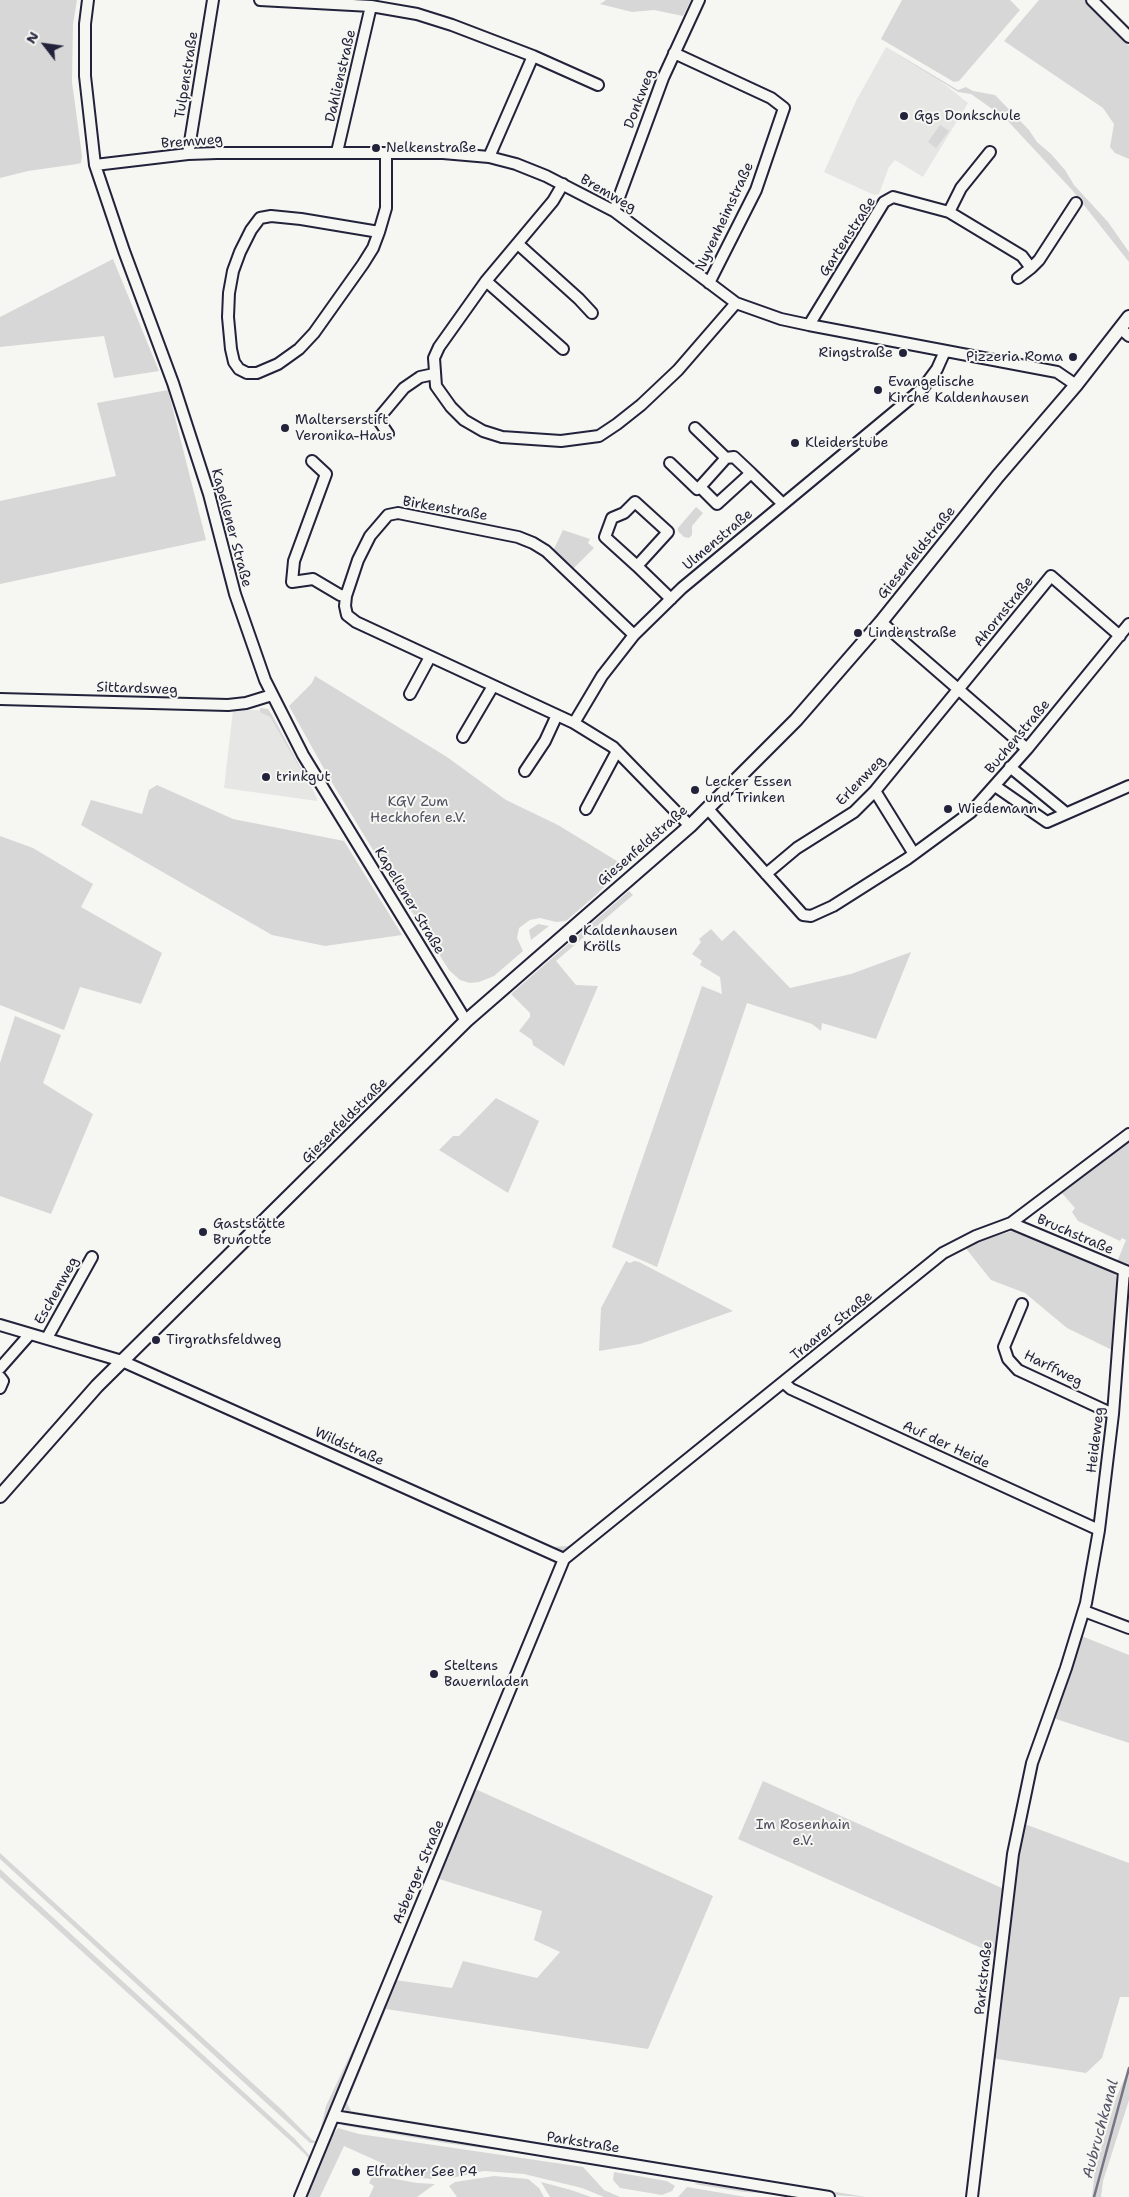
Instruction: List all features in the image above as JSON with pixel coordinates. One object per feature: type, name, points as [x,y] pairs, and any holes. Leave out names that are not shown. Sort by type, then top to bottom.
[{"type":"main road","name":"Giesenfeldstraße","points":[[0,1496],[97,1386],[466,1021],[690,826],[796,720],[881,622],[998,476],[1076,385],[1125,333],[1129,317]]},
{"type":"street","name":"Kapellener Straße","points":[[88,0],[85,24],[85,76],[96,165],[124,251],[173,383],[208,494],[235,594],[272,695],[303,755],[466,1021]]},
{"type":"street","name":"Tulpenstraße","points":[[188,154],[213,0]]},
{"type":"street","points":[[260,0],[371,6],[417,14],[533,56],[598,85]]},
{"type":"street","name":"Donkweg","points":[[614,211],[645,123],[674,53],[699,0]]},
{"type":"street","points":[[1092,0],[1129,37]]},
{"type":"street","name":"Dahlienstraße","points":[[337,152],[371,6]]},
{"type":"street","name":"Nyvenheimstraße","points":[[674,53],[771,98],[784,108],[756,190],[709,283]]},
{"type":"street","points":[[489,157],[533,56]]},
{"type":"street","points":[[949,212],[961,188],[990,152]]},
{"type":"street","name":"Bremweg","points":[[96,165],[188,154],[443,153],[489,157],[516,164],[563,184],[614,211],[736,303],[782,319],[809,325],[1057,372],[1076,385]]},
{"type":"street","points":[[380,232],[301,219],[271,216],[260,218],[250,230],[240,252],[233,272],[229,293],[228,317],[231,349],[234,362],[239,368],[247,373],[257,373],[278,364],[299,349],[314,333],[373,248],[380,232],[386,208],[386,154]]},
{"type":"street","points":[[563,184],[553,201],[486,281],[439,347],[434,358],[436,386],[450,407],[464,420],[484,431],[502,437],[561,441],[599,436],[641,405],[678,370],[736,303]]},
{"type":"street","name":"Gartenstraße","points":[[809,325],[884,202],[893,198],[949,212],[1022,256],[1031,268]]},
{"type":"street","points":[[1018,278],[1039,260],[1076,203]]},
{"type":"street","points":[[518,244],[579,298],[592,313]]},
{"type":"street","points":[[486,281],[563,350]]},
{"type":"street","name":"Ulmenstraße","points":[[574,723],[602,676],[634,635],[671,598],[923,388],[938,369],[945,351]]},
{"type":"street","points":[[388,434],[378,420],[404,388],[420,377],[434,374]]},
{"type":"street","points":[[695,428],[726,458]]},
{"type":"street","points":[[700,487],[726,458],[734,457],[783,504]]},
{"type":"street","points":[[312,461],[326,474],[294,561],[292,582],[313,579],[340,596],[346,596],[345,606],[347,615],[356,622],[574,723],[617,751],[690,826]]},
{"type":"street","name":"Ulmenstraße","points":[[670,463],[697,488],[700,487],[717,504],[751,473]]},
{"type":"street","points":[[637,566],[668,532],[635,502],[624,514],[612,518],[605,537],[671,598]]},
{"type":"street","name":"Birkenstraße","points":[[346,596],[358,560],[370,536],[388,514],[398,513],[518,537],[534,543],[546,551],[634,635]]},
{"type":"street","name":"Ahornstraße","points":[[959,690],[1051,576],[1120,636]]},
{"type":"street","points":[[881,622],[1027,749]]},
{"type":"street","name":"Buchenstraße","points":[[708,809],[796,909],[804,915],[811,916],[833,906],[914,854],[971,812],[1027,749],[1129,624]]},
{"type":"street","points":[[410,694],[430,657]]},
{"type":"street","points":[[463,737],[493,686]]},
{"type":"street","name":"Erlenweg","points":[[766,874],[797,848],[854,812],[959,690]]},
{"type":"street","name":"Sittardsweg","points":[[0,699],[228,705],[246,703],[272,695]]},
{"type":"street","points":[[525,771],[558,716]]},
{"type":"street","points":[[586,809],[617,751]]},
{"type":"street","points":[[1010,767],[1066,813]]},
{"type":"street","points":[[995,786],[1047,822],[1129,786]]},
{"type":"street","points":[[874,791],[914,854]]},
{"type":"street","name":"Traarer Straße","points":[[564,1559],[943,1254],[976,1236],[1011,1223],[1129,1134]]},
{"type":"street","name":"Bruchstraße","points":[[1011,1223],[1126,1272]]},
{"type":"street","name":"Eschenweg","points":[[47,1338],[92,1257]]},
{"type":"street","name":"Heideweg","points":[[1032,1763],[1084,1611],[1099,1530],[1113,1414],[1126,1272]]},
{"type":"street","name":"Harffweg","points":[[1022,1304],[1004,1347],[1008,1359],[1018,1370],[1113,1414]]},
{"type":"street","points":[[0,1325],[126,1357]]},
{"type":"street","points":[[0,1368],[30,1334]]},
{"type":"street","name":"Wildstraße","points":[[126,1357],[564,1559]]},
{"type":"street","points":[[0,1378],[3,1381],[0,1388]]},
{"type":"street","name":"Auf der Heide","points":[[783,1382],[791,1389],[1099,1530]]},
{"type":"street","name":"Asberger Straße","points":[[300,2197],[564,1559]]},
{"type":"street","points":[[1084,1611],[1129,1628]]},
{"type":"street","name":"Parkstraße","points":[[972,2197],[1013,1854],[1032,1763]]},
{"type":"street","name":"Parkstraße","points":[[334,2116],[829,2197]]},
{"type":"shaded area","name":"Ggs Donkschule","points":[[886,47],[934,76],[968,103],[923,177],[895,160],[889,167],[879,194],[874,195],[824,172],[856,101]]},
{"type":"shaded area","points":[[233,710],[259,710],[270,717],[317,801],[224,788]]},
{"type":"green space","points":[[0,0],[77,0],[73,24],[72,82],[82,156],[81,163],[28,171],[0,178]]},
{"type":"green space","points":[[606,0],[691,0],[683,16],[654,10],[632,12],[600,4]]},
{"type":"green space","points":[[902,0],[1010,0],[1020,10],[959,81],[954,82],[881,39]]},
{"type":"green space","points":[[1039,0],[1085,0],[1129,46],[1129,159],[1115,153],[1110,147],[1114,124],[1103,108],[1004,41]]},
{"type":"green space","points":[[886,47],[958,90],[966,87],[973,91],[995,95],[1029,130],[1037,142],[1051,154],[1065,170],[1074,185],[1108,222],[1129,252],[1129,262],[1072,190],[1005,118],[971,94],[958,92]]},
{"type":"green space","points":[[940,125],[949,131],[936,148],[928,142]]},
{"type":"green space","points":[[113,259],[159,371],[114,378],[104,336],[0,347],[0,317]]},
{"type":"green space","points":[[168,390],[206,540],[0,584],[0,501],[116,476],[97,403]]},
{"type":"green space","points":[[696,507],[703,513],[692,526],[692,535],[689,538],[684,537],[678,531],[678,528]]},
{"type":"green space","points":[[563,530],[590,539],[588,543],[594,548],[571,571],[552,553]]},
{"type":"green space","name":"KGV Zum Heckhofen e.V.","points":[[315,676],[447,757],[506,800],[558,825],[625,866],[566,921],[556,922],[540,918],[530,920],[519,928],[517,938],[523,951],[494,976],[479,982],[470,983],[460,980],[449,970],[387,873],[328,776],[289,706],[312,683]]},
{"type":"green space","points":[[260,708],[268,709],[272,715],[317,798],[270,717],[260,712]]},
{"type":"green space","points":[[157,785],[233,819],[344,841],[402,935],[325,946],[272,935],[81,825],[91,800],[142,814],[149,790]]},
{"type":"green space","points":[[0,836],[33,848],[93,884],[81,907],[162,953],[141,1004],[80,987],[64,1030],[0,1005]]},
{"type":"green space","points":[[629,891],[633,895],[556,961],[576,985],[598,986],[564,1066],[533,1045],[532,1040],[519,1031],[530,1017],[530,1013],[511,994]]},
{"type":"green space","points":[[538,924],[549,926],[531,940],[529,930]]},
{"type":"green space","points":[[711,929],[722,941],[734,930],[790,988],[851,974],[911,952],[876,1039],[822,1023],[821,1031],[812,1024],[747,1003],[657,1267],[612,1247],[702,986],[722,994],[720,977],[700,965],[702,961],[692,954],[701,942],[699,939]]},
{"type":"green space","points":[[15,1016],[61,1035],[43,1083],[93,1114],[51,1214],[0,1196],[0,1063]]},
{"type":"green space","points":[[496,1098],[539,1121],[508,1193],[439,1150],[453,1136],[459,1136]]},
{"type":"green space","points":[[1129,1139],[1129,1266],[1117,1262],[1126,1240],[1122,1238],[1120,1241],[1078,1221],[1072,1212],[1075,1208],[1061,1192]]},
{"type":"green space","points":[[1015,1230],[1115,1274],[1118,1282],[1112,1350],[1067,1328],[1025,1293],[991,1280],[964,1246]]},
{"type":"green space","points":[[626,1261],[630,1263],[634,1261],[639,1262],[733,1311],[640,1344],[599,1351],[601,1308]]},
{"type":"green space","points":[[146,1364],[550,1547],[568,1546],[579,1541],[566,1552],[554,1550],[151,1368]]},
{"type":"green space","points":[[1079,1635],[1129,1655],[1129,1743],[1053,1718]]},
{"type":"green space","name":"Im Rosenhain e.V.","points":[[763,1781],[1004,1889],[997,1955],[738,1839]]},
{"type":"green space","points":[[473,1788],[713,1896],[648,2049],[386,2009],[347,2103],[351,2111],[866,2197],[831,2195],[351,2116],[346,2113],[343,2101],[395,1980],[452,1988],[463,1961],[537,1978],[560,1952],[534,1940],[542,1911],[436,1878]]},
{"type":"green space","points":[[1022,1823],[1129,1863],[1129,1997],[1120,1997],[1102,2058],[1086,2073],[991,2058]]},
{"type":"green space","points":[[0,1853],[282,2110],[312,2140],[315,2141],[319,2136],[326,2106],[374,2004],[324,2131],[317,2143],[310,2143],[0,1859]]},
{"type":"green space","points":[[0,1869],[295,2139],[310,2156],[312,2163],[305,2154],[0,1877]]},
{"type":"green space","points":[[1129,2068],[1129,2100],[1103,2181],[1101,2197],[1092,2197],[1095,2169],[1116,2098]]},
{"type":"green space","points":[[352,2123],[573,2160],[445,2143],[341,2125]]},
{"type":"green space","points":[[338,2128],[359,2134],[583,2167],[604,2190],[620,2197],[604,2197],[582,2188],[524,2174],[484,2171],[451,2178],[443,2171],[431,2179],[406,2176],[381,2171],[384,2164],[344,2146],[320,2197],[306,2197],[331,2137]]},
{"type":"green space","points":[[614,2172],[667,2181],[675,2186],[672,2191],[662,2195],[620,2188],[613,2180]]},
{"type":"green space","points":[[373,2175],[417,2183],[435,2184],[417,2197],[369,2197],[374,2186],[369,2183]]},
{"type":"green space","points":[[494,2176],[528,2179],[539,2188],[544,2197],[457,2197],[449,2186],[455,2182]]},
{"type":"green space","points":[[541,2182],[571,2190],[591,2197],[550,2197]]},
{"type":"green space","points":[[694,2184],[746,2190],[760,2189],[813,2197],[789,2197]]},
{"type":"green space","points":[[687,2187],[746,2197],[678,2197]]},
{"type":"waterway","name":"Aubruchkanal","points":[[1094,2197],[1129,2068]]},
{"type":"place","name":"Ggs Donkschule","points":[[904,116]]},
{"type":"place","name":"Nelkenstraße","points":[[376,148]]},
{"type":"place","name":"Ringstraße","points":[[903,353]]},
{"type":"place","name":"Pizzeria Roma","points":[[1073,357]]},
{"type":"place","name":"Evangelische Kirche Kaldenhausen","points":[[878,390]]},
{"type":"place","name":"Malterserstift Veronika-Haus","points":[[285,428]]},
{"type":"place","name":"Kleiderstube","points":[[795,443]]},
{"type":"place","name":"Lindenstraße","points":[[858,633]]},
{"type":"place","name":"trinkgut","points":[[266,777]]},
{"type":"place","name":"Lecker Essen und Trinken","points":[[695,790]]},
{"type":"place","name":"Wiedemann","points":[[948,809]]},
{"type":"place","name":"Kaldenhausen Krölls","points":[[573,939]]},
{"type":"place","name":"Gaststätte Brunotte","points":[[203,1232]]},
{"type":"place","name":"Tirgrathsfeldweg","points":[[156,1340]]},
{"type":"place","name":"Steltens Bauernladen","points":[[434,1674]]},
{"type":"place","name":"Elfrather See P4","points":[[356,2172]]}]
